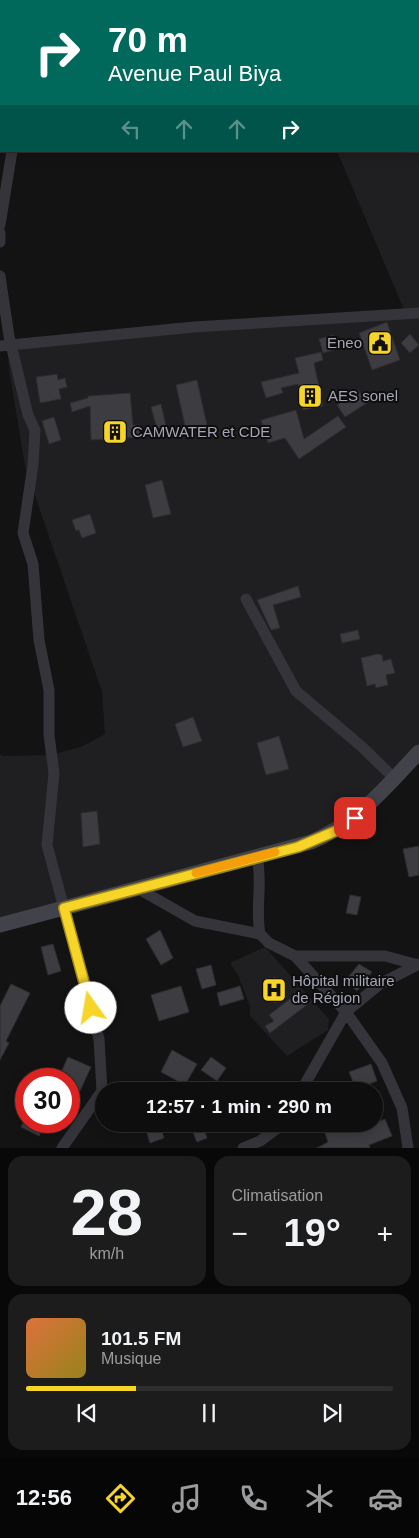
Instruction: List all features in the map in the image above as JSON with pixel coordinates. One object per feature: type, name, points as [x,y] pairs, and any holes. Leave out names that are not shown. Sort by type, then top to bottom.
[{"type":"main road","points":[[0,926],[257,856],[298,847],[338,830],[355,818],[419,752]]},
{"type":"street","points":[[0,225],[12,152]]},
{"type":"street","points":[[0,233],[0,242]]},
{"type":"street","points":[[0,276],[6,345],[28,415],[35,430],[33,465],[23,533],[33,564],[39,640],[49,690],[48,735],[54,773],[47,845],[98,1039],[103,1080],[99,1096],[62,1148]]},
{"type":"street","points":[[6,345],[194,327],[419,313]]},
{"type":"street","points":[[246,599],[296,691],[362,746],[394,778]]},
{"type":"street","points":[[257,856],[261,876],[257,919],[260,934]]},
{"type":"street","points":[[137,888],[196,921],[260,934],[269,942],[295,956],[346,1012],[391,1079],[402,1108],[408,1148]]},
{"type":"street","points":[[295,956],[385,956],[418,964]]},
{"type":"street","points":[[306,1082],[346,1012],[380,984],[418,964]]},
{"type":"street","points":[[243,1148],[260,1141],[272,1132]]},
{"type":"shaded area","points":[[337,152],[419,152],[419,750],[341,826],[0,925],[0,754],[3,756],[50,755],[81,747],[105,734],[102,692],[25,466],[9,369],[7,343],[407,317]]},
{"type":"shaded area","name":"Hôpital militaire de Région","points":[[265,947],[329,1019],[328,1030],[287,1056],[250,1016],[250,1006],[238,975],[230,963]]},
{"type":"building","points":[[387,322],[400,360],[372,370],[359,333]]},
{"type":"building","points":[[410,334],[419,345],[410,353],[401,343]]},
{"type":"building","points":[[333,335],[337,349],[323,353],[319,339]]},
{"type":"building","points":[[321,352],[323,360],[314,363],[323,406],[303,410],[298,384],[281,388],[283,393],[266,398],[261,382],[299,373],[295,358]]},
{"type":"building","points":[[57,374],[58,380],[65,378],[67,387],[59,389],[61,399],[40,403],[36,377]]},
{"type":"building","points":[[197,380],[207,425],[186,430],[176,385]]},
{"type":"building","points":[[358,390],[367,403],[345,417],[337,405]]},
{"type":"building","points":[[130,393],[133,425],[140,425],[140,437],[91,440],[90,406],[72,412],[70,403],[88,398],[88,396]]},
{"type":"building","points":[[161,404],[166,426],[157,429],[151,407]]},
{"type":"building","points":[[296,410],[304,439],[338,416],[346,427],[299,459],[285,438],[268,443],[261,420]]},
{"type":"building","points":[[54,417],[61,440],[49,444],[42,421]]},
{"type":"building","points":[[162,480],[171,514],[153,518],[145,485]]},
{"type":"building","points":[[90,514],[96,533],[82,538],[79,530],[76,531],[72,520]]},
{"type":"building","points":[[298,586],[301,597],[273,605],[280,628],[271,630],[257,600]]},
{"type":"building","points":[[358,630],[360,639],[342,643],[340,634]]},
{"type":"building","points":[[377,654],[382,655],[383,661],[391,659],[395,673],[386,675],[388,685],[376,688],[375,684],[367,686],[361,658]]},
{"type":"building","points":[[193,717],[202,741],[183,747],[175,724]]},
{"type":"building","points":[[279,736],[289,769],[266,775],[257,743]]},
{"type":"building","points":[[97,811],[100,844],[83,847],[81,813]]},
{"type":"building","points":[[419,846],[419,875],[409,877],[403,849]]},
{"type":"building","points":[[350,895],[361,897],[357,915],[346,913]]},
{"type":"building","points":[[160,930],[173,958],[161,965],[146,939]]},
{"type":"building","points":[[53,944],[61,971],[48,975],[41,947]]},
{"type":"building","points":[[359,964],[372,972],[357,991],[345,981]]},
{"type":"building","points":[[211,965],[216,985],[202,989],[196,969]]},
{"type":"building","points":[[274,977],[285,982],[276,1003],[265,998]]},
{"type":"building","points":[[11,984],[30,993],[6,1041],[9,1043],[0,1060],[0,1006]]},
{"type":"building","points":[[181,986],[189,1012],[159,1021],[151,995]]},
{"type":"building","points":[[240,986],[244,999],[220,1006],[217,993]]},
{"type":"building","points":[[299,992],[308,1004],[270,1033],[265,1026],[274,1021],[269,1015]]},
{"type":"building","points":[[172,1050],[197,1064],[187,1082],[179,1082],[161,1072]]},
{"type":"building","points":[[68,1057],[91,1067],[80,1091],[80,1068],[63,1068]]},
{"type":"building","points":[[211,1057],[226,1068],[217,1081],[201,1070]]},
{"type":"building","points":[[371,1064],[377,1081],[353,1082],[349,1072]]},
{"type":"building","points":[[385,1119],[392,1136],[369,1145],[370,1148],[317,1148],[328,1142],[325,1132],[383,1132],[383,1120]]},
{"type":"building","points":[[147,1132],[162,1132],[164,1138],[150,1143]]},
{"type":"building","points":[[193,1132],[205,1132],[207,1138],[197,1142]]},
{"type":"slow traffic","points":[[196,873],[275,852]]},
{"type":"place","name":"Eneo","points":[[380,343]]},
{"type":"place","name":"AES sonel","points":[[310,396]]},
{"type":"place","name":"CAMWATER et CDE","points":[[115,432]]},
{"type":"place","name":"Hôpital militaire de Région","points":[[274,990]]},
{"type":"route","points":[[91,1008],[84,976],[64,908],[257,856],[298,847],[338,830],[355,818]]}]
